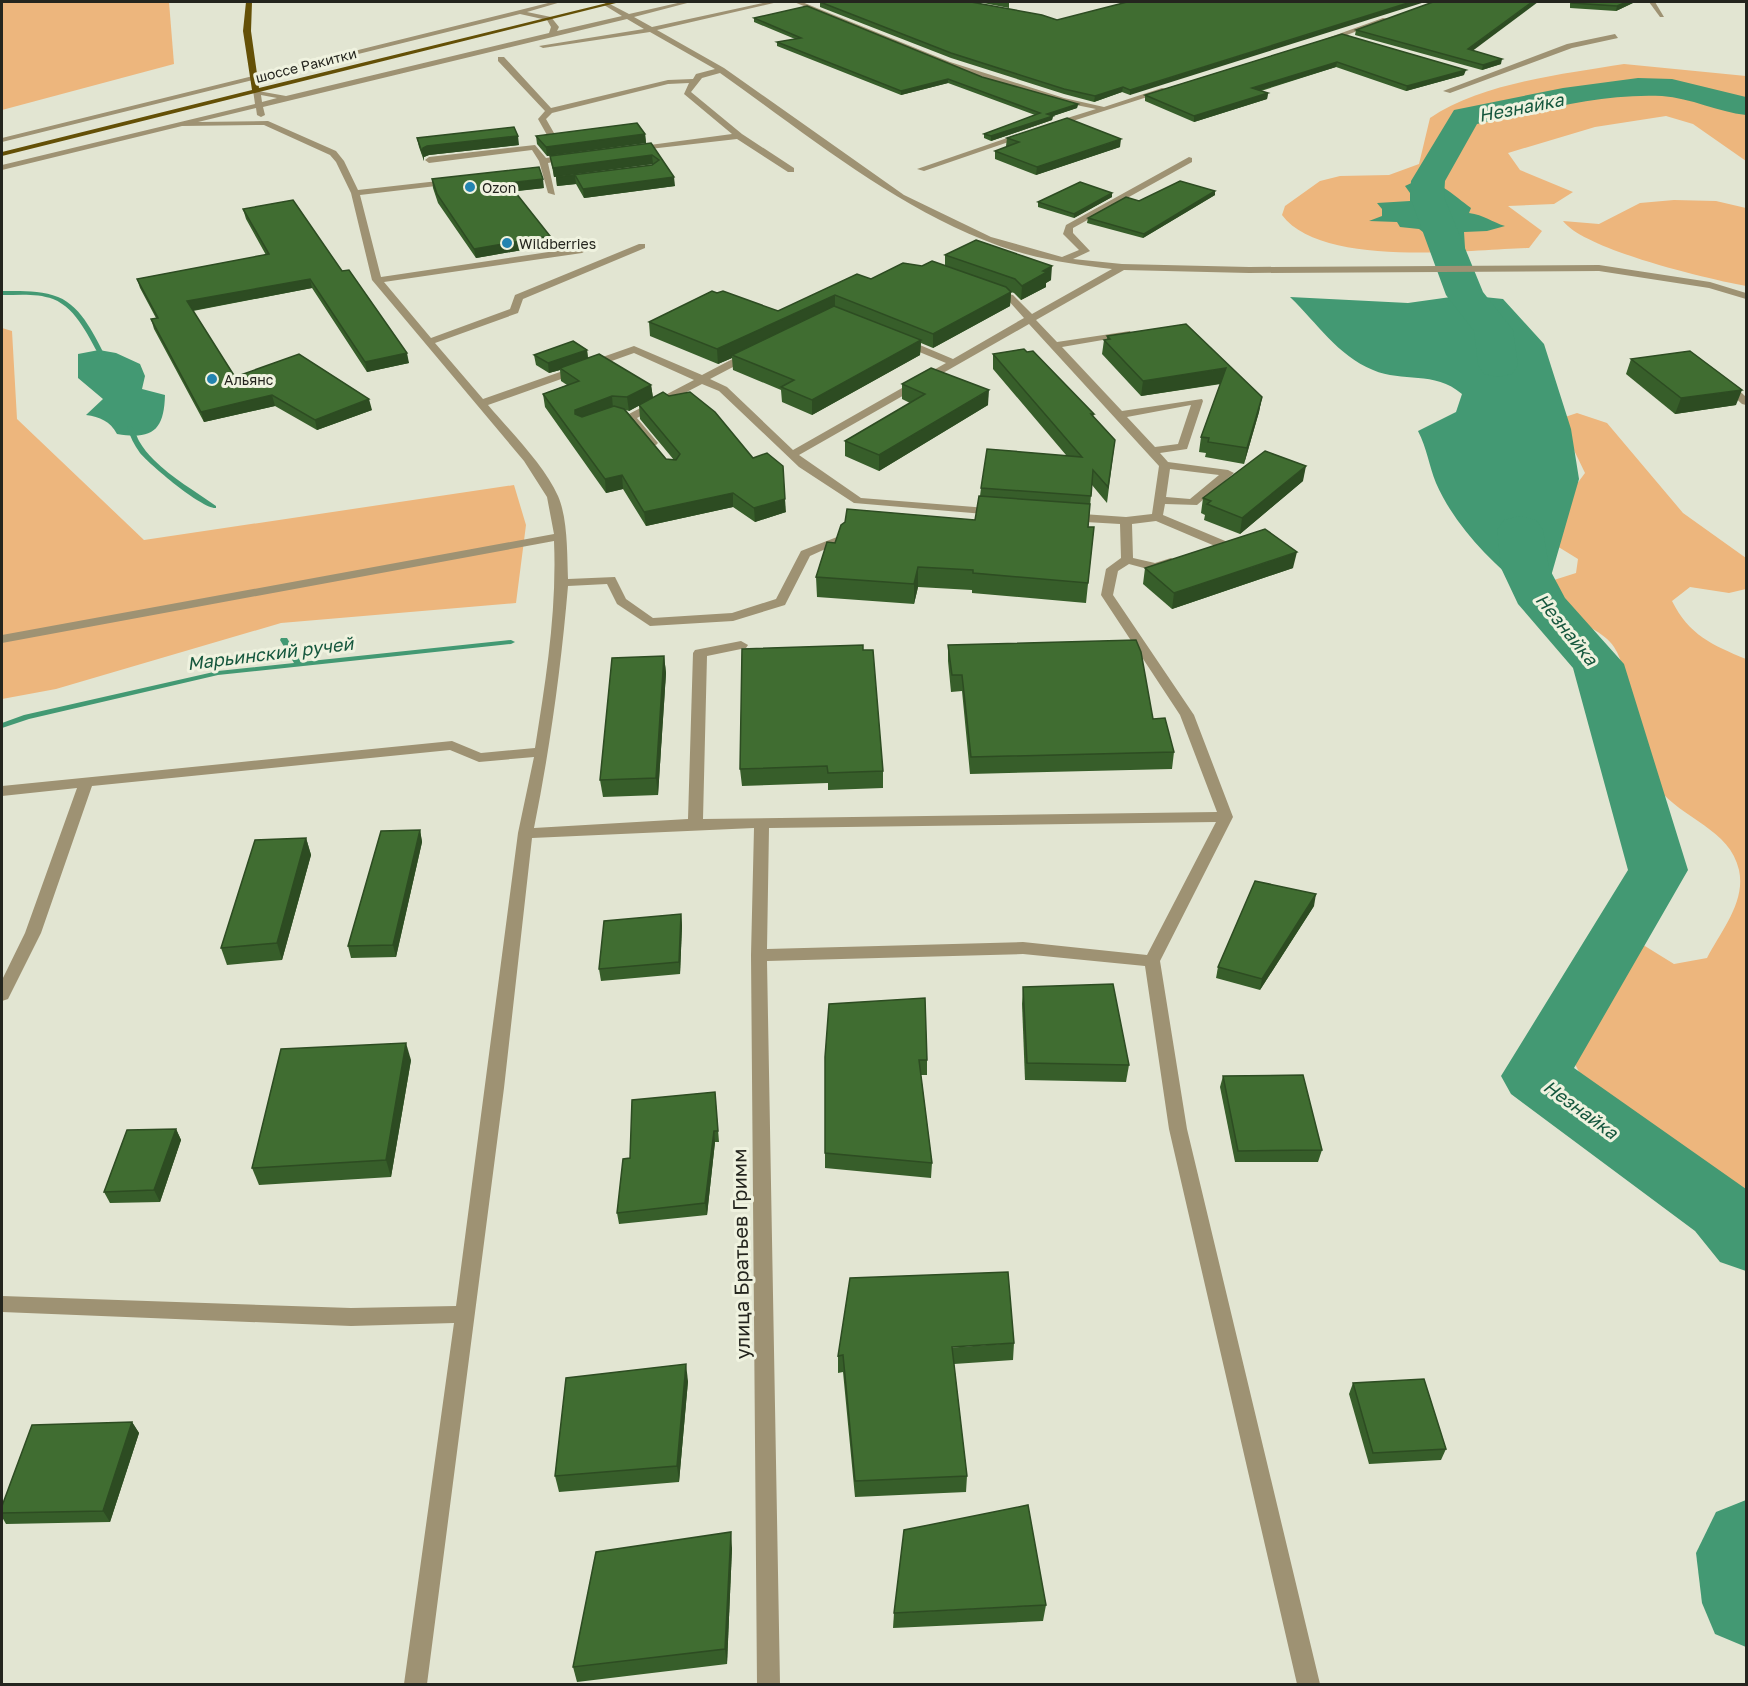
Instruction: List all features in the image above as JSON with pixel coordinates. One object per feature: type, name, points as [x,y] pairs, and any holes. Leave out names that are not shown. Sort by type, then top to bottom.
[{"type":"main road","points":[[249,2],[247,31],[255,92]]},
{"type":"main road","name":"шоссе Ракитки","points":[[2,154],[604,3],[617,2]]},
{"type":"street","points":[[2,140],[558,2]]},
{"type":"street","points":[[2,167],[185,125],[688,2]]},
{"type":"street","points":[[505,47],[548,46],[650,30],[776,2]]},
{"type":"street","points":[[797,2],[978,73],[1062,101],[1104,108]]},
{"type":"street","points":[[1652,2],[1662,16]]},
{"type":"street","points":[[604,3],[721,70],[901,197],[988,239],[1062,260],[1122,267],[1599,268],[1710,285],[1746,296]]},
{"type":"street","points":[[510,13],[535,14],[549,18],[555,27],[552,36]]},
{"type":"street","points":[[1320,42],[1394,16]]},
{"type":"street","points":[[1341,35],[1361,41]]},
{"type":"street","points":[[1447,91],[1570,46],[1615,36]]},
{"type":"street","points":[[501,59],[549,111]]},
{"type":"street","points":[[721,70],[699,76],[687,92],[739,136],[791,170]]},
{"type":"street","points":[[1467,71],[1489,76]]},
{"type":"street","points":[[550,133],[542,119],[549,111],[668,82],[695,81]]},
{"type":"street","points":[[1040,130],[1170,88]]},
{"type":"street","points":[[265,123],[255,92],[269,96],[300,96]]},
{"type":"street","points":[[265,123],[282,106],[300,96]]},
{"type":"street","points":[[185,125],[265,123],[333,153],[340,161],[355,193],[377,280],[528,459],[553,497],[560,536],[562,584],[542,752],[525,833],[416,1684]]},
{"type":"street","points":[[921,169],[1029,134]]},
{"type":"street","points":[[624,151],[739,136]]},
{"type":"street","points":[[429,160],[535,147],[544,165],[552,193]]},
{"type":"street","points":[[533,171],[544,165],[577,156]]},
{"type":"street","points":[[1062,260],[1085,251],[1068,234],[1069,227],[1189,160]]},
{"type":"street","points":[[355,193],[462,180]]},
{"type":"street","points":[[548,182],[560,180]]},
{"type":"street","points":[[428,342],[515,310],[518,297],[642,246]]},
{"type":"street","points":[[377,280],[582,250]]},
{"type":"street","points":[[792,455],[1122,267]]},
{"type":"street","points":[[977,286],[1010,297],[1165,465],[1228,473],[1193,503],[1160,501]]},
{"type":"street","points":[[1054,345],[1136,332]]},
{"type":"street","points":[[888,336],[954,363]]},
{"type":"street","points":[[659,452],[627,416],[765,347]]},
{"type":"street","points":[[483,403],[634,349],[723,389],[792,455],[858,501],[1010,512]]},
{"type":"street","points":[[1714,374],[1746,402]]},
{"type":"street","points":[[1120,415],[1198,401],[1183,447],[1153,451]]},
{"type":"street","points":[[1157,516],[1165,465]]},
{"type":"street","points":[[1056,516],[1126,521],[1157,516],[1226,546],[1206,552]]},
{"type":"street","points":[[1126,521],[1127,560]]},
{"type":"street","points":[[2,639],[560,536]]},
{"type":"street","points":[[562,584],[611,580],[621,602],[650,622],[734,617],[781,602],[805,554],[837,541]]},
{"type":"street","points":[[1185,558],[1155,567],[1127,560],[1112,569],[1107,595],[1187,715],[1227,817],[1152,961],[1178,1129],[1309,1684]]},
{"type":"street","points":[[695,824],[700,653],[741,645]]},
{"type":"street","points":[[2,791],[452,745],[479,758],[542,752]]},
{"type":"street","points":[[2,995],[33,933],[87,781]]},
{"type":"street","points":[[525,833],[695,824],[1227,817]]},
{"type":"street","name":"улица Братьев Гримм","points":[[762,823],[759,956],[768,1684]]},
{"type":"street","points":[[759,956],[1023,948],[1152,961]]},
{"type":"street","points":[[2,1304],[351,1317],[465,1314]]},
{"type":"shaded area","points":[[2,2],[169,2],[174,64],[2,110]]},
{"type":"shaded area","points":[[1624,64],[1746,76],[1746,161],[1693,124],[1666,116],[1595,127],[1508,153],[1520,170],[1573,192],[1554,204],[1508,206],[1542,231],[1529,248],[1434,252],[1361,249],[1328,243],[1301,232],[1282,215],[1285,206],[1320,181],[1340,176],[1389,175],[1419,164],[1430,118],[1450,106],[1498,88],[1549,76]]},
{"type":"shaded area","points":[[1418,180],[1433,183],[1446,190],[1471,208],[1469,213],[1505,226],[1487,231],[1464,232],[1465,248],[1446,249],[1419,229],[1400,227],[1397,222],[1369,221],[1382,216],[1382,209],[1377,203],[1410,201],[1410,193],[1405,186]]},
{"type":"shaded area","points":[[1674,200],[1716,201],[1746,208],[1746,286],[1648,262],[1596,242],[1576,232],[1563,221],[1599,224],[1640,203]]},
{"type":"shaded area","points":[[1465,295],[1503,299],[1544,344],[1571,429],[1579,479],[1543,604],[1512,579],[1482,550],[1456,518],[1436,483],[1418,431],[1456,412],[1462,394],[1440,382],[1384,374],[1360,364],[1328,338],[1290,297],[1408,303]]},
{"type":"shaded area","points":[[2,328],[12,331],[17,419],[144,540],[514,485],[526,525],[516,603],[281,623],[56,689],[2,699]]},
{"type":"shaded area","points":[[99,350],[116,353],[140,364],[145,376],[142,389],[165,395],[159,424],[148,434],[117,434],[104,420],[86,415],[103,399],[78,378],[78,354]]},
{"type":"shaded area","points":[[1577,413],[1607,423],[1683,513],[1746,558],[1746,589],[1729,593],[1690,587],[1672,601],[1694,631],[1722,649],[1746,659],[1746,1196],[1721,1210],[1675,1184],[1634,1148],[1600,1106],[1573,1060],[1600,997],[1627,956],[1640,943],[1674,964],[1707,958],[1736,905],[1740,882],[1734,856],[1726,844],[1668,799],[1654,783],[1637,756],[1627,725],[1623,668],[1614,647],[1599,632],[1567,612],[1552,594],[1554,580],[1576,573],[1578,559],[1539,535],[1585,473],[1559,419]]},
{"type":"building","points":[[820,2],[971,2],[1042,15],[1057,20],[1127,2],[1411,2],[1130,90],[1123,87],[1095,96],[1064,89],[951,53]]},
{"type":"building","points":[[1433,2],[1532,2],[1468,49],[1502,59],[1483,65],[1356,30]]},
{"type":"building","points":[[1572,2],[1627,2],[1617,6]]},
{"type":"building","points":[[807,6],[982,77],[1078,104],[1047,114],[1053,116],[991,136],[984,134],[1040,113],[948,79],[901,91],[777,42],[801,38],[754,18]]},
{"type":"building","points":[[1342,34],[1466,70],[1407,86],[1337,62],[1252,88],[1268,93],[1194,116],[1145,95]]},
{"type":"building","points":[[1067,118],[1121,139],[1037,167],[995,151],[1019,142],[1007,138]]},
{"type":"building","points":[[637,123],[645,134],[546,147],[536,136]]},
{"type":"building","points":[[514,127],[518,136],[427,146],[422,152],[417,138]]},
{"type":"building","points":[[651,143],[674,177],[583,189],[575,175],[556,177],[652,165],[659,160],[652,155],[553,168],[550,156]]},
{"type":"building","points":[[539,167],[543,179],[508,183],[550,236],[474,249],[437,194],[432,179]]},
{"type":"building","points":[[1180,181],[1215,191],[1144,234],[1088,218],[1126,197],[1139,201]]},
{"type":"building","points":[[1080,182],[1112,193],[1074,214],[1038,202]]},
{"type":"building","points":[[293,200],[342,271],[349,270],[407,353],[365,362],[310,279],[187,301],[235,377],[299,354],[369,399],[315,420],[272,395],[201,412],[151,319],[158,318],[137,279],[269,254],[243,209]]},
{"type":"building","points":[[976,240],[1052,266],[1043,271],[1047,272],[1022,286],[1015,279],[945,255]]},
{"type":"building","points":[[932,261],[1006,287],[1011,292],[933,334],[835,295],[717,349],[649,322],[712,291],[717,293],[723,291],[778,311],[857,274],[871,279],[903,263],[922,266]]},
{"type":"building","points":[[834,306],[921,340],[812,400],[781,387],[794,380],[732,355]]},
{"type":"building","points":[[1186,324],[1262,397],[1247,448],[1208,442],[1209,438],[1201,437],[1226,368],[1143,381],[1104,340],[1110,339],[1107,336]]},
{"type":"building","points":[[573,341],[587,350],[548,363],[534,355]]},
{"type":"building","points":[[1024,349],[1027,352],[1033,351],[1094,414],[1091,414],[1115,440],[1108,487],[1093,470],[1091,496],[981,488],[987,449],[1082,457],[993,354]]},
{"type":"building","points":[[1690,351],[1742,390],[1681,398],[1631,359]]},
{"type":"building","points":[[599,354],[651,385],[627,397],[612,396],[575,410],[575,414],[582,417],[614,406],[624,409],[666,459],[676,460],[680,454],[639,405],[663,392],[669,396],[690,392],[715,412],[753,458],[767,453],[783,466],[785,499],[754,508],[733,493],[644,512],[622,475],[605,479],[543,394],[579,381],[560,368]]},
{"type":"building","points":[[931,368],[989,390],[879,455],[845,441],[925,394],[902,384]]},
{"type":"building","points":[[1265,451],[1306,466],[1242,518],[1207,504],[1211,501],[1203,498]]},
{"type":"building","points":[[979,496],[1090,504],[1088,527],[1094,527],[1088,583],[973,573],[973,570],[918,567],[914,584],[816,577],[827,542],[835,543],[841,525],[845,522],[847,509],[975,520]]},
{"type":"building","points":[[1265,529],[1297,552],[1174,593],[1145,568]]},
{"type":"building","points":[[1136,640],[1141,652],[1153,719],[1165,718],[1174,752],[971,757],[962,675],[952,675],[948,645]]},
{"type":"building","points":[[863,645],[863,650],[873,650],[883,771],[828,773],[827,766],[740,769],[742,649]]},
{"type":"building","points":[[664,656],[656,778],[600,780],[612,658]]},
{"type":"building","points":[[420,830],[393,945],[348,946],[381,831]]},
{"type":"building","points":[[306,838],[277,943],[221,948],[255,840]]},
{"type":"building","points":[[1255,881],[1316,894],[1262,979],[1218,967]]},
{"type":"building","points":[[681,914],[679,962],[599,969],[604,921]]},
{"type":"building","points":[[1113,984],[1129,1065],[1027,1063],[1023,987]]},
{"type":"building","points":[[925,998],[927,1060],[919,1060],[932,1163],[825,1153],[825,1057],[829,1004]]},
{"type":"building","points":[[406,1043],[386,1160],[252,1168],[281,1049]]},
{"type":"building","points":[[1303,1075],[1322,1150],[1238,1151],[1223,1076]]},
{"type":"building","points":[[715,1092],[718,1131],[714,1131],[705,1203],[617,1213],[623,1159],[630,1158],[632,1100]]},
{"type":"building","points":[[176,1129],[154,1190],[104,1192],[127,1130]]},
{"type":"building","points":[[1008,1272],[1014,1343],[952,1347],[967,1476],[855,1481],[843,1355],[838,1356],[850,1278]]},
{"type":"building","points":[[686,1364],[677,1466],[555,1476],[566,1378]]},
{"type":"building","points":[[1424,1379],[1446,1449],[1373,1453],[1353,1383]]},
{"type":"building","points":[[132,1422],[103,1511],[2,1513],[2,1506],[32,1425]]},
{"type":"building","points":[[1028,1505],[1046,1605],[894,1613],[904,1530]]},
{"type":"building","points":[[731,1532],[725,1649],[573,1667],[596,1552]]},
{"type":"waterway","name":"Незнайка","points":[[1498,365],[1493,330],[1465,295],[1427,197],[1428,181],[1465,117],[1589,92],[1638,87],[1672,88],[1746,106]]},
{"type":"waterway","points":[[2,293],[42,295],[56,298],[66,304],[84,324],[104,359]]},
{"type":"waterway","points":[[130,427],[142,451],[164,473],[214,507]]},
{"type":"waterway","name":"Незнайка","points":[[1520,530],[1525,568],[1543,604],[1598,664],[1658,870],[1535,1076],[1721,1210],[1746,1240]]},
{"type":"waterway","points":[[284,640],[299,664]]},
{"type":"waterway","name":"Марьинский ручей","points":[[299,664],[511,642]]},
{"type":"waterway","name":"Марьинский ручей","points":[[2,726],[27,717],[218,673],[299,664]]},
{"type":"waterway","name":"Незнайка","points":[[1746,1541],[1739,1553],[1746,1603]]},
{"type":"place","name":"Ozon","points":[[470,187]]},
{"type":"place","name":"Wildberries","points":[[507,243]]},
{"type":"place","name":"Альянс","points":[[212,379]]}]
